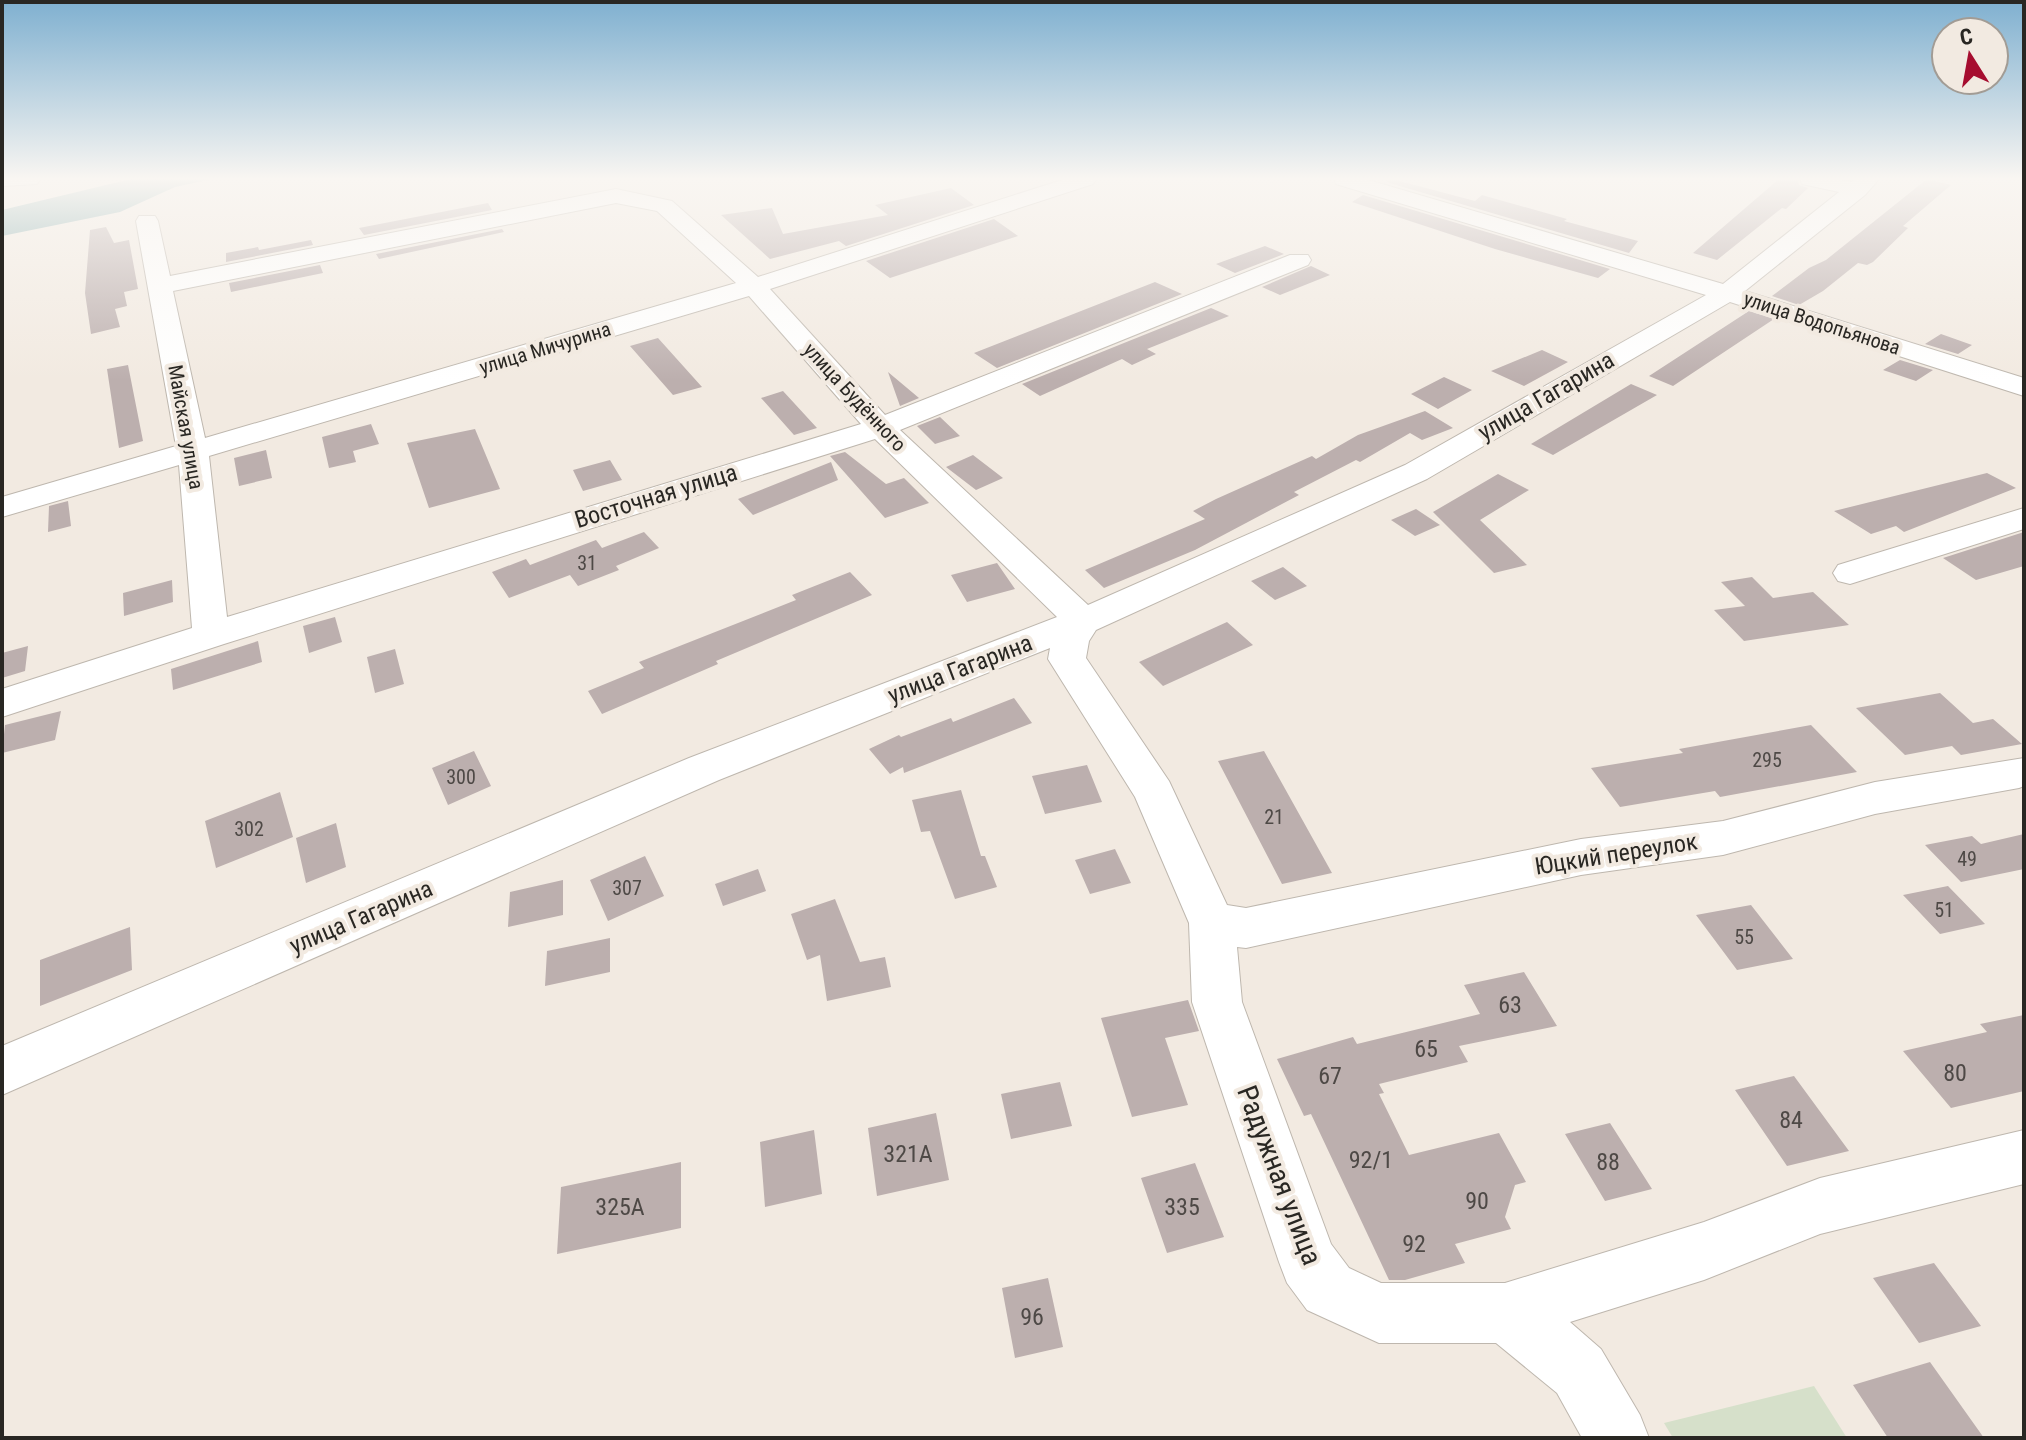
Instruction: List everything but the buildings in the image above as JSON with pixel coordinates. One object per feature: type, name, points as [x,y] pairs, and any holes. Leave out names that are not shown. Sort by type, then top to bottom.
[{"type":"street","name":"Майская улица","points":[[152,246],[193,453],[211,635]]},
{"type":"street","name":"улица Будённого","points":[[160,286],[362,246]]},
{"type":"street","name":"улица Будённого","points":[[709,246],[754,286],[880,428],[1083,621]]},
{"type":"street","name":"улица Мичурина","points":[[2,507],[193,453],[881,246]]},
{"type":"street","name":"улица Водопьянова","points":[[1570,246],[2024,387]]},
{"type":"street","name":"улица Гагарина","points":[[2,1071],[704,769],[1083,621],[1416,472],[1727,293],[1785,246]]},
{"type":"street","name":"Восточная улица","points":[[2,703],[211,635],[880,428],[1299,260]]},
{"type":"street","points":[[1850,573],[2024,518]]},
{"type":"street","name":"Радужная улица","points":[[1083,621],[1070,640],[1067,659],[1154,792],[1212,923],[1217,1002],[1308,1262],[1328,1289],[1379,1313],[1505,1313],[1704,1251],[1820,1206],[2024,1157]]},
{"type":"street","name":"Юцкий переулок","points":[[1212,923],[1246,928],[1581,857],[1723,838],[1875,798],[2019,772]]},
{"type":"street","points":[[1505,1313],[1544,1340],[1579,1371],[1617,1438]]},
{"type":"green space","points":[[1814,1386],[1847,1438],[1673,1438],[1664,1423]]}]
